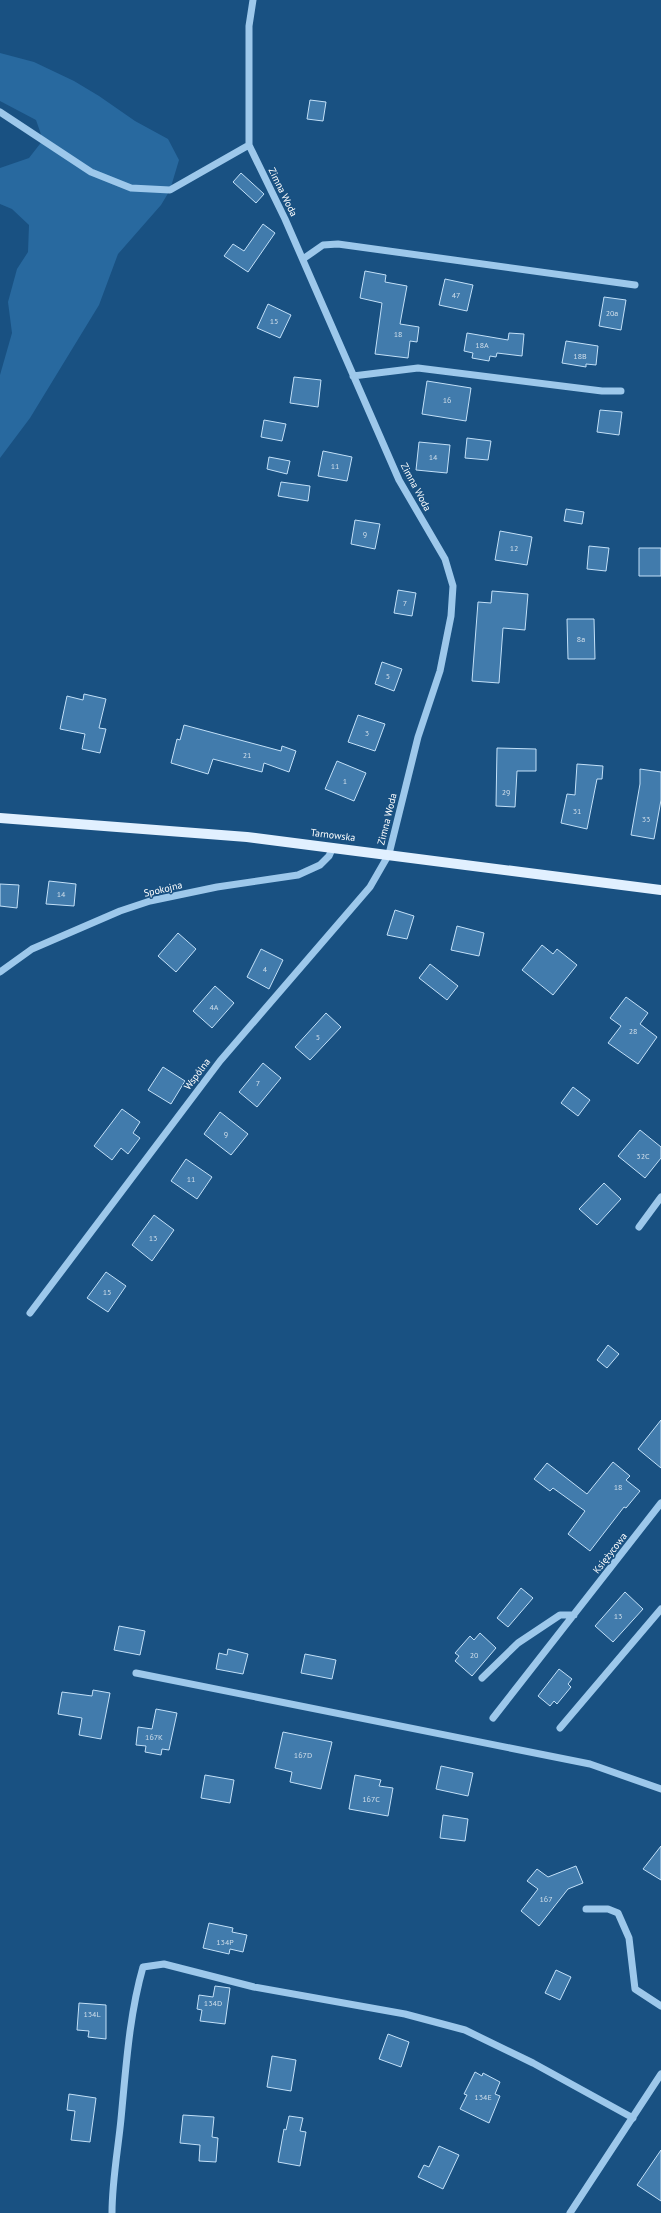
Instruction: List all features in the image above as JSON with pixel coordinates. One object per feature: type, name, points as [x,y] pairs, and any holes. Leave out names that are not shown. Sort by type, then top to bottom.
[{"type":"main road","name":"Tarnowska","points":[[0,818],[247,837],[661,890]]},
{"type":"street","points":[[0,112],[91,172],[131,188],[170,190],[249,145],[249,26],[253,0]]},
{"type":"street","name":"Zimna Woda","points":[[249,145],[303,259],[399,480],[445,559],[453,586],[451,616],[440,671],[418,737],[388,854]]},
{"type":"street","points":[[303,259],[323,245],[338,244],[635,285]]},
{"type":"street","points":[[353,376],[418,368],[602,391],[621,391]]},
{"type":"street","name":"Spokojna","points":[[0,972],[32,949],[120,911],[150,901],[217,887],[298,875],[320,866],[329,856],[333,847]]},
{"type":"street","name":"Wspólna","points":[[30,1313],[220,1061],[370,887],[388,854]]},
{"type":"street","points":[[639,1227],[661,1197]]},
{"type":"street","name":"Księżycowa","points":[[493,1718],[661,1503]]},
{"type":"street","points":[[560,1728],[661,1609]]},
{"type":"street","points":[[482,1678],[518,1643],[560,1615],[574,1615]]},
{"type":"street","points":[[136,1673],[590,1764],[661,1789]]},
{"type":"street","points":[[586,1909],[608,1910],[618,1913],[629,1938],[635,1989],[661,2006]]},
{"type":"street","points":[[112,2213],[112,2192],[125,2079],[137,1987],[143,1967],[164,1964],[254,1987],[405,2014],[465,2030],[533,2062],[633,2118]]},
{"type":"street","points":[[570,2213],[661,2074]]},
{"type":"shaded area","points":[[0,53],[34,62],[74,81],[135,121],[168,139],[179,160],[170,190],[161,205],[118,254],[99,305],[30,418],[0,458],[0,375],[12,333],[8,302],[17,269],[28,252],[29,225],[12,209],[0,204],[0,168],[29,158],[43,140],[36,120],[0,101]]},
{"type":"building","points":[[310,100],[326,102],[323,121],[307,119]]},
{"type":"building","points":[[241,173],[264,194],[256,203],[233,182]]},
{"type":"building","points":[[263,224],[275,233],[248,272],[224,256],[233,244],[244,251]]},
{"type":"building","points":[[365,271],[386,275],[385,282],[407,286],[400,324],[419,327],[417,342],[410,341],[408,358],[375,354],[382,303],[360,298]]},
{"type":"building","points":[[445,279],[473,285],[467,311],[439,305]]},
{"type":"building","points":[[604,297],[626,300],[621,330],[599,326]]},
{"type":"building","points":[[268,304],[291,315],[280,338],[257,328]]},
{"type":"building","points":[[467,333],[508,340],[509,333],[524,334],[522,356],[497,353],[496,357],[490,356],[489,361],[472,358],[473,353],[464,351]]},
{"type":"building","points":[[566,341],[598,346],[596,365],[586,364],[586,367],[562,363]]},
{"type":"building","points":[[294,377],[321,380],[318,407],[290,403]]},
{"type":"building","points":[[427,381],[471,388],[466,421],[422,414]]},
{"type":"building","points":[[600,410],[622,412],[619,435],[597,432]]},
{"type":"building","points":[[264,420],[286,424],[282,441],[261,437]]},
{"type":"building","points":[[467,438],[491,441],[488,460],[465,458]]},
{"type":"building","points":[[419,442],[450,445],[447,473],[416,470]]},
{"type":"building","points":[[323,451],[352,457],[347,481],[318,476]]},
{"type":"building","points":[[269,457],[290,461],[287,474],[267,469]]},
{"type":"building","points":[[281,482],[310,486],[308,501],[278,496]]},
{"type":"building","points":[[566,509],[584,512],[582,524],[564,521]]},
{"type":"building","points":[[355,520],[380,524],[375,549],[351,544]]},
{"type":"building","points":[[500,531],[532,537],[527,565],[495,560]]},
{"type":"building","points":[[589,546],[609,548],[606,571],[587,569]]},
{"type":"building","points":[[639,548],[661,548],[661,576],[639,576]]},
{"type":"building","points":[[398,590],[416,593],[412,616],[394,613]]},
{"type":"building","points":[[492,591],[528,594],[525,630],[503,628],[499,683],[472,681],[478,602],[491,603]]},
{"type":"building","points":[[567,619],[594,619],[595,659],[568,659]]},
{"type":"building","points":[[382,662],[402,669],[394,691],[375,684]]},
{"type":"building","points":[[84,694],[106,699],[99,728],[106,729],[100,753],[82,749],[85,734],[60,729],[67,696],[83,700]]},
{"type":"building","points":[[358,715],[385,724],[375,751],[348,742]]},
{"type":"building","points":[[184,725],[281,751],[282,746],[296,751],[289,772],[264,763],[262,772],[213,759],[208,774],[171,763],[177,739],[180,740]]},
{"type":"building","points":[[497,748],[536,749],[536,771],[517,771],[515,807],[496,806]]},
{"type":"building","points":[[337,761],[366,773],[354,801],[325,789]]},
{"type":"building","points":[[577,764],[603,766],[602,779],[597,779],[587,829],[561,823],[567,794],[575,795]]},
{"type":"building","points":[[640,769],[661,772],[661,800],[654,839],[631,835],[640,784]]},
{"type":"building","points":[[49,881],[76,884],[74,906],[46,904]]},
{"type":"building","points":[[0,884],[19,885],[17,908],[0,906]]},
{"type":"building","points":[[395,910],[414,916],[407,939],[387,935]]},
{"type":"building","points":[[457,926],[484,933],[479,956],[451,950]]},
{"type":"building","points":[[178,933],[196,949],[176,972],[158,956]]},
{"type":"building","points":[[542,945],[553,954],[557,949],[577,965],[553,995],[522,970]]},
{"type":"building","points":[[261,949],[283,960],[269,989],[247,977]]},
{"type":"building","points":[[430,964],[458,986],[447,1000],[419,978]]},
{"type":"building","points":[[215,986],[234,1003],[212,1028],[193,1011]]},
{"type":"building","points":[[626,997],[648,1013],[640,1024],[657,1037],[638,1064],[608,1043],[621,1026],[610,1018]]},
{"type":"building","points":[[326,1013],[341,1027],[310,1060],[295,1047]]},
{"type":"building","points":[[263,1063],[281,1078],[257,1107],[239,1092]]},
{"type":"building","points":[[163,1067],[185,1081],[171,1104],[148,1090]]},
{"type":"building","points":[[573,1087],[590,1100],[578,1116],[561,1103]]},
{"type":"building","points":[[122,1109],[140,1122],[133,1133],[140,1138],[128,1154],[121,1148],[112,1160],[94,1146]]},
{"type":"building","points":[[220,1112],[248,1134],[231,1155],[204,1134]]},
{"type":"building","points":[[640,1130],[661,1147],[661,1158],[645,1178],[618,1156]]},
{"type":"building","points":[[186,1159],[212,1177],[197,1199],[171,1181]]},
{"type":"building","points":[[604,1183],[621,1199],[597,1225],[579,1209]]},
{"type":"building","points":[[154,1215],[174,1230],[152,1261],[132,1245]]},
{"type":"building","points":[[106,1272],[126,1286],[108,1312],[87,1298]]},
{"type":"building","points":[[608,1345],[619,1354],[607,1368],[597,1360]]},
{"type":"building","points":[[661,1420],[661,1468],[638,1449]]},
{"type":"building","points":[[613,1462],[630,1476],[626,1480],[640,1491],[626,1508],[624,1507],[590,1551],[568,1534],[585,1511],[553,1488],[550,1491],[534,1479],[547,1463],[587,1494]]},
{"type":"building","points":[[521,1588],[533,1598],[508,1627],[497,1618]]},
{"type":"building","points":[[625,1592],[643,1609],[613,1642],[595,1626]]},
{"type":"building","points":[[119,1626],[145,1631],[140,1655],[114,1650]]},
{"type":"building","points":[[480,1633],[496,1648],[472,1676],[455,1661],[459,1656],[455,1653],[470,1636],[474,1640]]},
{"type":"building","points":[[228,1649],[248,1654],[243,1674],[216,1669],[219,1653],[227,1655]]},
{"type":"building","points":[[305,1654],[336,1660],[332,1679],[301,1673]]},
{"type":"building","points":[[559,1669],[572,1679],[568,1684],[571,1687],[557,1704],[554,1701],[550,1706],[538,1696]]},
{"type":"building","points":[[93,1690],[110,1693],[101,1739],[79,1735],[82,1718],[58,1714],[62,1692],[92,1696]]},
{"type":"building","points":[[156,1709],[177,1713],[169,1750],[162,1749],[161,1755],[145,1752],[146,1746],[136,1745],[138,1727],[152,1729]]},
{"type":"building","points":[[283,1732],[332,1742],[321,1789],[290,1782],[292,1772],[275,1768]]},
{"type":"building","points":[[441,1766],[473,1773],[468,1796],[436,1789]]},
{"type":"building","points":[[205,1775],[234,1780],[230,1803],[201,1798]]},
{"type":"building","points":[[355,1775],[381,1780],[379,1786],[393,1788],[388,1816],[349,1809]]},
{"type":"building","points":[[443,1815],[468,1819],[465,1841],[440,1838]]},
{"type":"building","points":[[661,1846],[661,1880],[643,1869]]},
{"type":"building","points":[[576,1866],[583,1883],[568,1889],[539,1926],[521,1911],[538,1889],[527,1881],[537,1869],[548,1877]]},
{"type":"building","points":[[209,1923],[233,1928],[232,1932],[247,1935],[243,1952],[230,1949],[229,1954],[203,1948]]},
{"type":"building","points":[[556,1970],[571,1977],[560,2000],[545,1993]]},
{"type":"building","points":[[215,1986],[230,1988],[225,2024],[200,2021],[202,2010],[197,2009],[199,1995],[213,1997]]},
{"type":"building","points":[[79,2003],[106,2005],[106,2039],[88,2037],[89,2031],[77,2030]]},
{"type":"building","points":[[388,2034],[409,2042],[401,2067],[379,2059]]},
{"type":"building","points":[[272,2056],[296,2060],[291,2091],[267,2087]]},
{"type":"building","points":[[475,2072],[482,2076],[483,2073],[500,2082],[495,2094],[500,2096],[489,2123],[460,2109],[467,2095],[464,2094]]},
{"type":"building","points":[[69,2094],[96,2098],[90,2142],[71,2140],[75,2111],[67,2110]]},
{"type":"building","points":[[183,2115],[214,2117],[212,2137],[218,2138],[216,2162],[199,2161],[200,2145],[180,2143]]},
{"type":"building","points":[[289,2116],[303,2118],[300,2131],[306,2132],[300,2166],[278,2162],[284,2129],[286,2130]]},
{"type":"building","points":[[439,2146],[459,2155],[443,2189],[418,2177],[424,2165],[429,2167]]},
{"type":"building","points":[[661,2150],[661,2201],[637,2185]]}]
